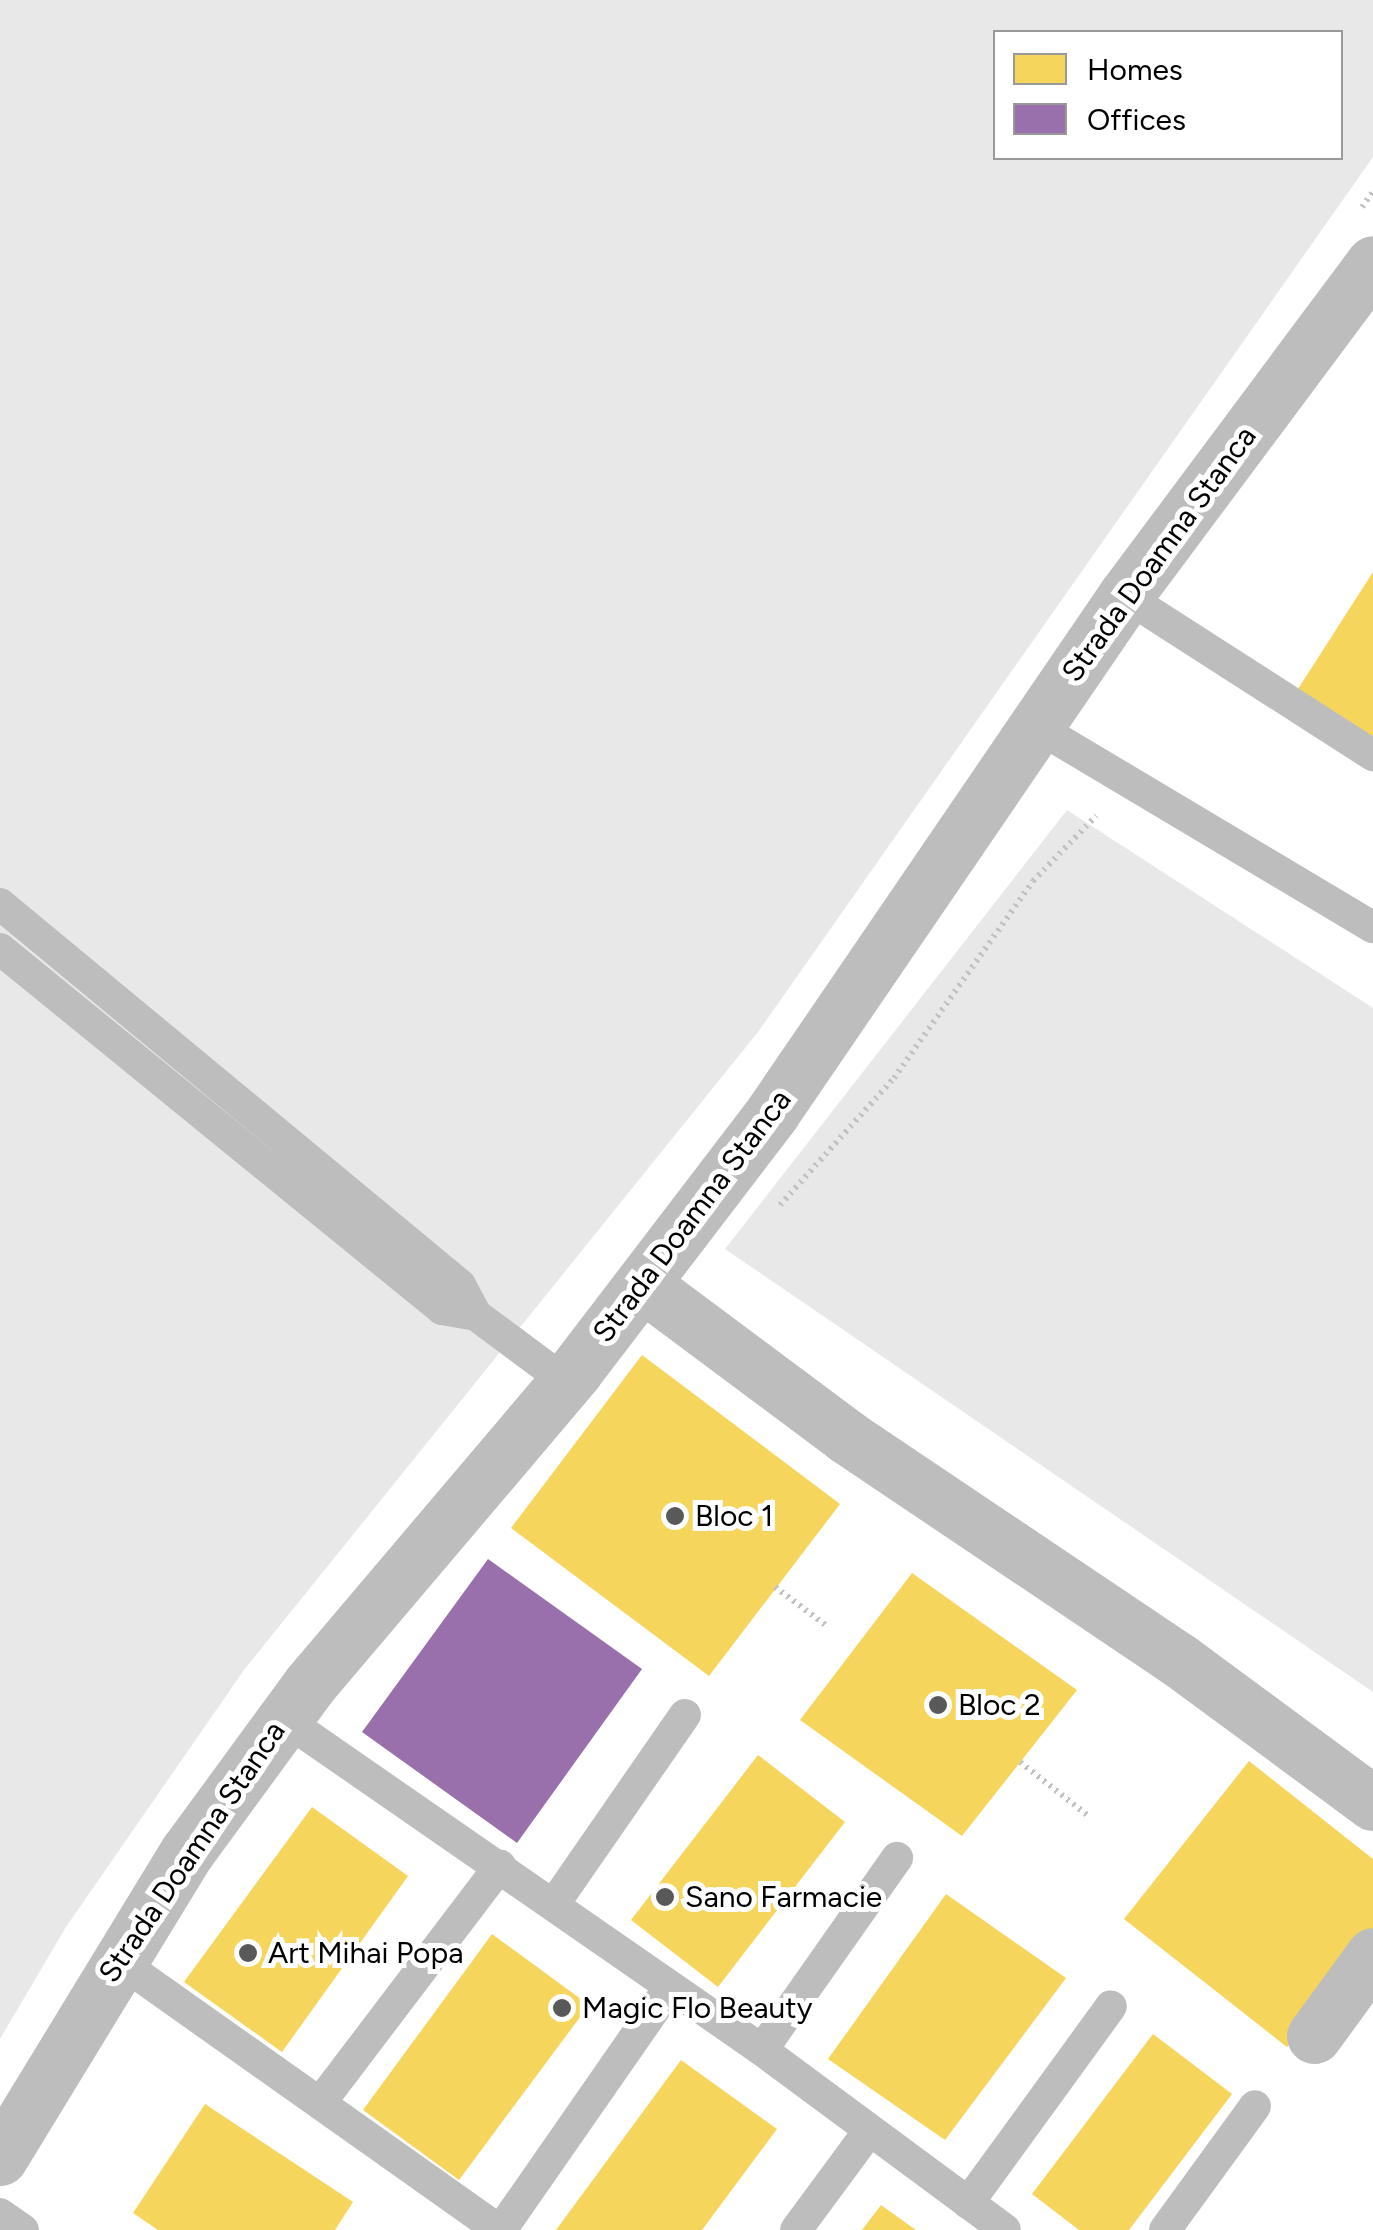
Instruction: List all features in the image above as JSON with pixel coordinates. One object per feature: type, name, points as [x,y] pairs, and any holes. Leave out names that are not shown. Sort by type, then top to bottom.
[{"type":"street","name":"Strada Doamna Stanca","points":[[0,2158],[116,1959],[284,1719],[565,1381],[772,1113],[1125,596],[1370,275]]},
{"type":"street","points":[[642,1284],[847,1437],[1179,1660],[1373,1804]]},
{"type":"street","points":[[1314,2036],[1373,1955]]},
{"type":"lane","points":[[1125,596],[1373,755]]},
{"type":"lane","points":[[1036,727],[1373,927]]},
{"type":"lane","points":[[0,904],[460,1286],[476,1314],[565,1381]]},
{"type":"lane","points":[[0,949],[442,1308],[476,1314]]},
{"type":"lane","points":[[554,1904],[685,1715]]},
{"type":"lane","points":[[284,1719],[762,2050],[1005,2230]]},
{"type":"lane","points":[[762,2050],[897,1858]]},
{"type":"lane","points":[[320,2104],[500,1866]]},
{"type":"lane","points":[[116,1959],[500,2230],[670,1987]]},
{"type":"lane","points":[[968,2203],[1111,2006]]},
{"type":"lane","points":[[1164,2230],[1255,2106]]},
{"type":"lane","points":[[796,2230],[869,2131]]},
{"type":"lane","points":[[0,2214],[24,2230]]},
{"type":"path","points":[[774,1210],[894,1078],[985,944],[1122,778]]},
{"type":"path","points":[[775,1588],[828,1627]]},
{"type":"path","points":[[1020,1762],[1087,1815]]},
{"type":"shaded area","points":[[0,0],[1373,0],[1373,157],[758,1032],[244,1670],[66,1927],[0,2039]]},
{"type":"shaded area","points":[[1067,810],[1373,1008],[1373,1692],[725,1249]]},
{"type":"building: Homes","points":[[1373,572],[1373,741],[1296,692]]},
{"type":"building: Homes","name":"Bloc 1","points":[[642,1355],[840,1504],[709,1676],[511,1528]]},
{"type":"building: Homes","name":"Bloc 2","points":[[912,1573],[1077,1690],[962,1836],[800,1720]]},
{"type":"building: Homes","points":[[758,1755],[845,1822],[718,1987],[631,1920]]},
{"type":"building: Homes","points":[[1249,1761],[1373,1859],[1373,1937],[1287,2047],[1124,1919]]},
{"type":"building: Homes","points":[[312,1807],[408,1876],[282,2052],[184,1982]]},
{"type":"building: Homes","points":[[946,1894],[1066,1978],[945,2140],[828,2059]]},
{"type":"building: Homes","points":[[492,1934],[589,2005],[459,2180],[363,2110]]},
{"type":"building: Homes","points":[[1153,2034],[1232,2094],[1129,2230],[1079,2230],[1032,2194]]},
{"type":"building: Homes","points":[[681,2060],[777,2129],[702,2230],[556,2230]]},
{"type":"building: Homes","points":[[205,2104],[353,2202],[335,2230],[158,2230],[133,2213]]},
{"type":"building: Homes","points":[[881,2205],[916,2230],[862,2230]]},
{"type":"building: Offices","points":[[488,1559],[642,1669],[517,1843],[362,1732]]},
{"type":"place","name":"Bloc 1","points":[[675,1516]]},
{"type":"place","name":"Bloc 2","points":[[938,1705]]},
{"type":"place","name":"Sano Farmacie","points":[[665,1897]]},
{"type":"place","name":"Art Mihai Popa","points":[[248,1953]]},
{"type":"place","name":"Magic Flo Beauty","points":[[562,2008]]}]
